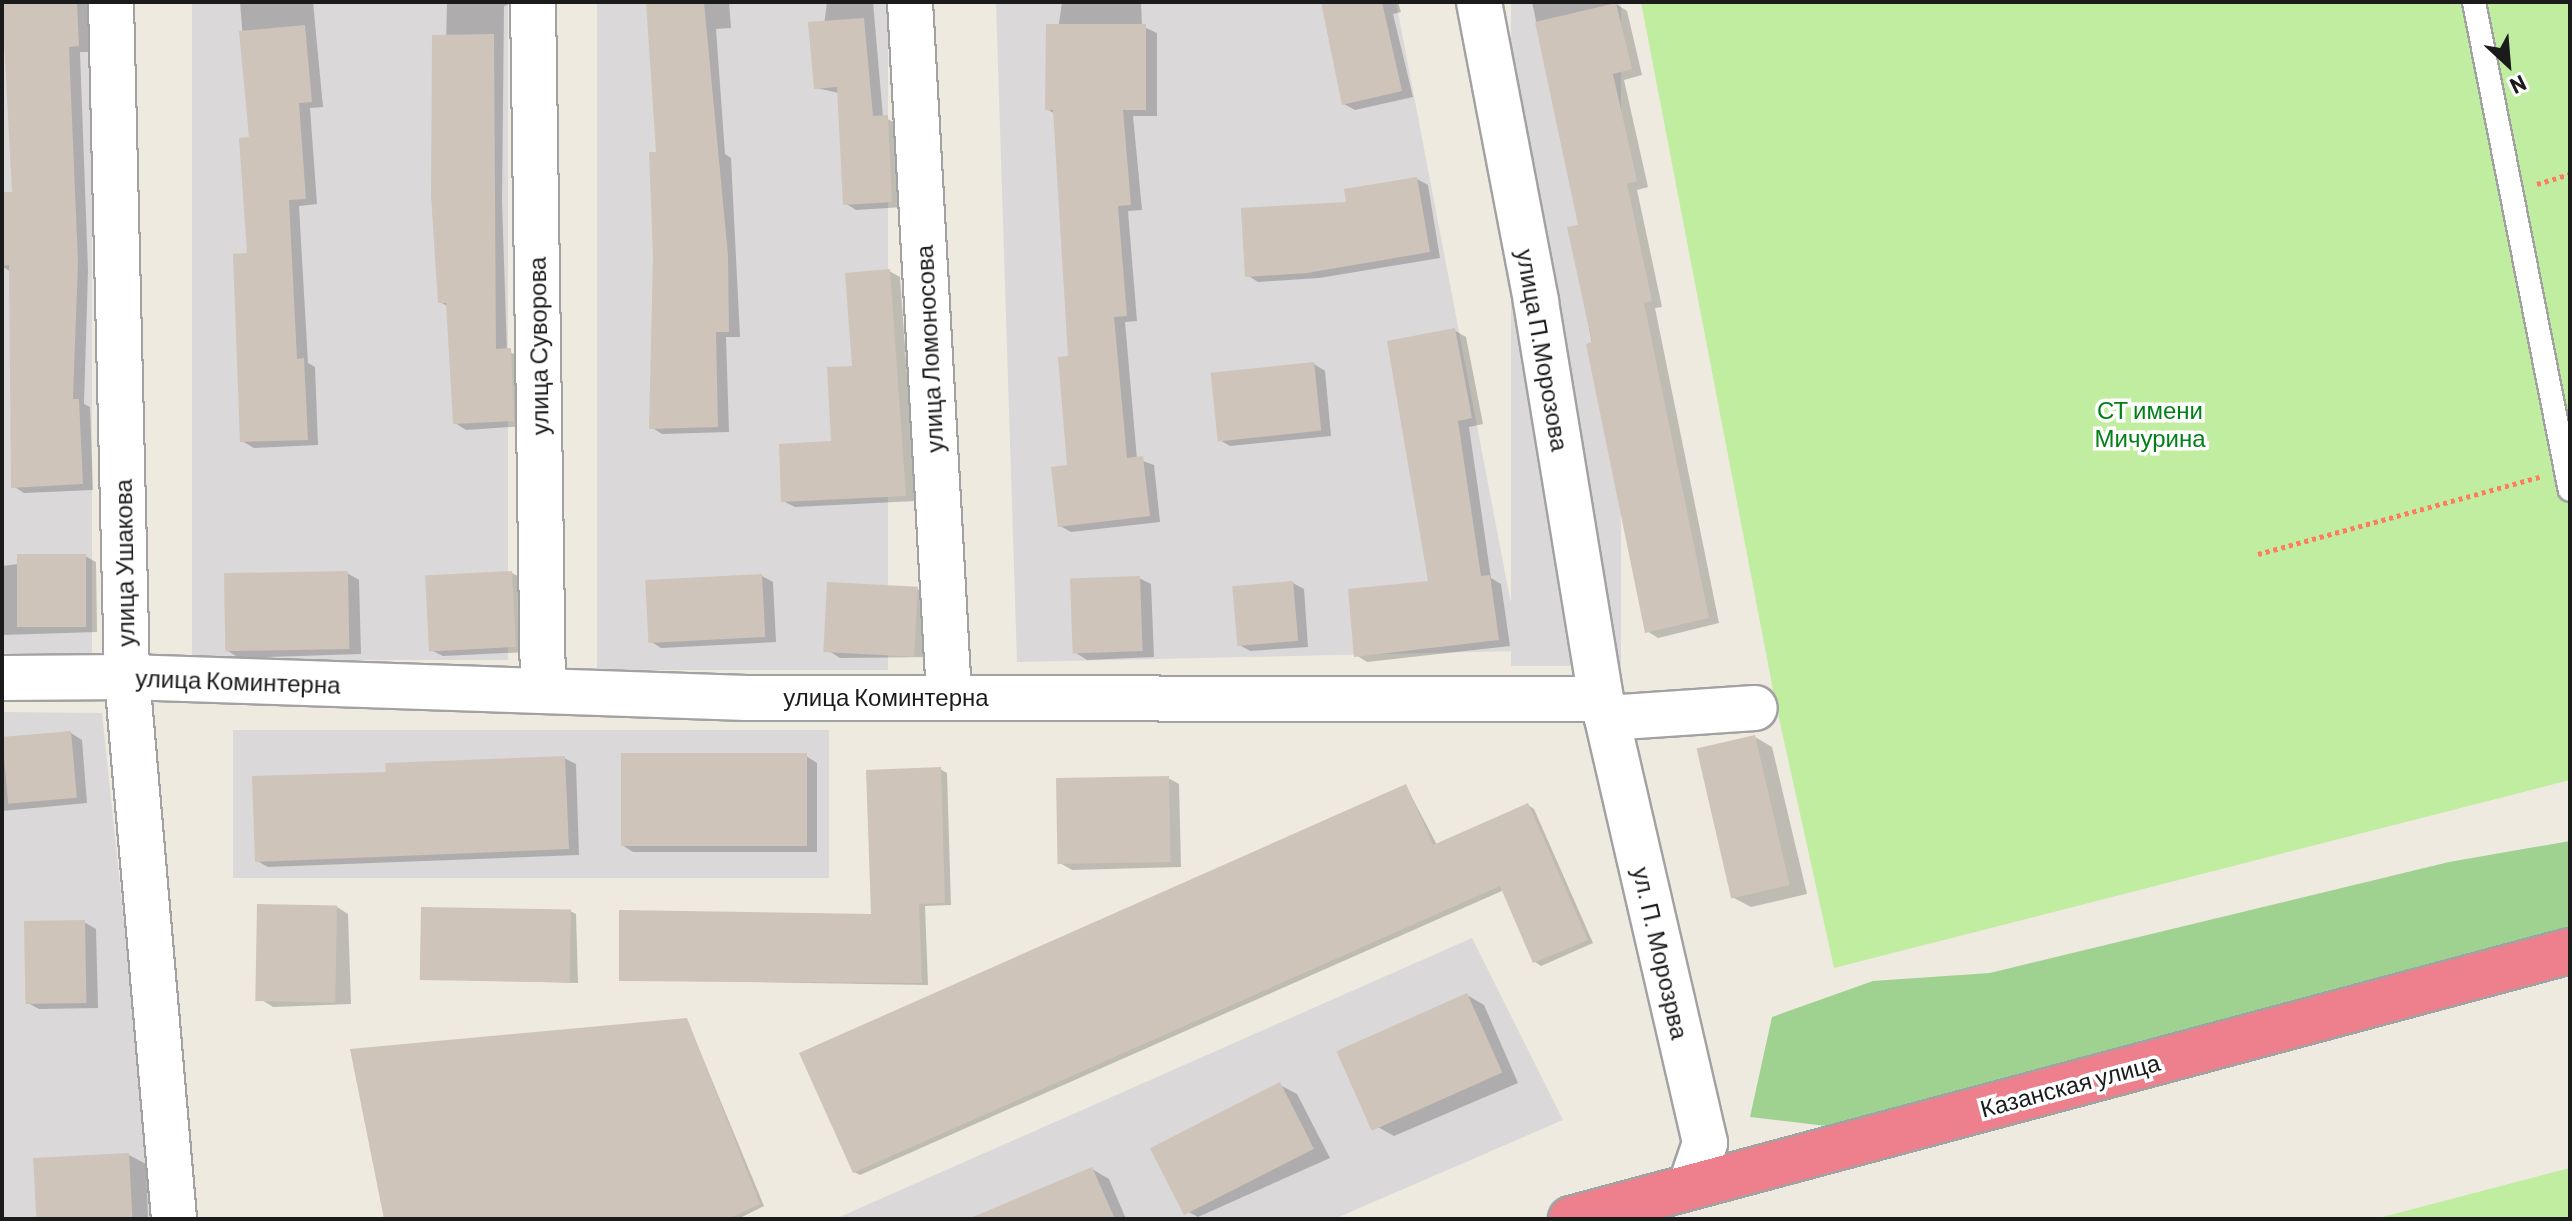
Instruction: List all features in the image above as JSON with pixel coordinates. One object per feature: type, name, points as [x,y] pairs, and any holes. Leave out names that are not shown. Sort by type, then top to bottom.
[{"type":"highway","name":"Казанская улица","points":[[1571,1219],[2570,951]]},
{"type":"street","name":"улица Ушакова","points":[[111,2],[127,677],[174,1219]]},
{"type":"street","name":"улица Суворова","points":[[533,2],[543,691]]},
{"type":"street","name":"улица Ломоносова","points":[[910,2],[949,696]]},
{"type":"street","name":"улица П.Морозова","points":[[1479,2],[1536,302],[1604,708]]},
{"type":"street","name":"улица Коминтерна","points":[[2,678],[127,677],[747,698],[949,696],[1755,708]]},
{"type":"street","name":"ул. П. Морозрва","points":[[1604,708],[1705,1143],[1690,1187]]},
{"type":"lane","points":[[2474,2],[2570,490]]},
{"type":"path","points":[[2258,554],[2541,477],[2565,464]]},
{"type":"shaded area","points":[[2,2],[92,2],[92,653],[2,653]]},
{"type":"shaded area","points":[[192,2],[508,2],[508,660],[192,660]]},
{"type":"shaded area","points":[[597,2],[888,2],[888,670],[597,670]]},
{"type":"shaded area","points":[[996,2],[1396,2],[1520,651],[1017,662]]},
{"type":"shaded area","points":[[1511,2],[1621,2],[1621,666],[1511,666]]},
{"type":"shaded area","points":[[2,712],[102,713],[155,1219],[2,1219]]},
{"type":"shaded area","points":[[233,730],[829,730],[829,878],[233,878]]},
{"type":"shaded area","points":[[1472,938],[1563,1120],[1334,1219],[835,1219]]},
{"type":"green space","name":"СТ имени Мичурина","points":[[1641,2],[2570,2],[2570,780],[1834,968],[1775,700]]},
{"type":"green space","points":[[2570,841],[2570,927],[1844,1128],[1750,1117],[1772,1017],[1873,981],[1990,973],[2449,862]]},
{"type":"green space","points":[[2570,1168],[2570,1219],[2375,1219]]},
{"type":"building","points":[[2,2],[77,2],[79,46],[69,47],[78,262],[73,399],[79,399],[83,484],[11,488],[9,265],[2,266],[2,192],[12,192]]},
{"type":"building","points":[[646,2],[704,2],[728,255],[729,332],[716,332],[718,427],[649,429],[653,256],[649,152],[656,152]]},
{"type":"building","points":[[1321,2],[1382,2],[1402,91],[1342,105]]},
{"type":"building","points":[[1616,3],[1632,69],[1613,74],[1637,181],[1627,184],[1652,301],[1644,303],[1709,618],[1645,633],[1586,344],[1592,342],[1567,227],[1578,225],[1535,22]]},
{"type":"building","points":[[864,18],[873,116],[888,115],[892,202],[843,205],[837,87],[814,89],[808,22]]},
{"type":"building","points":[[1046,24],[1146,24],[1146,110],[1123,110],[1131,205],[1118,206],[1127,316],[1114,317],[1127,458],[1143,456],[1150,516],[1058,527],[1051,467],[1067,465],[1058,357],[1068,356],[1053,110],[1045,110]]},
{"type":"building","points":[[305,25],[312,102],[299,103],[306,199],[289,200],[297,359],[304,358],[308,440],[240,442],[233,254],[247,253],[239,138],[249,137],[239,31]]},
{"type":"building","points":[[494,34],[496,349],[511,348],[514,421],[453,424],[446,303],[438,303],[431,196],[432,35]]},
{"type":"building","points":[[1417,177],[1430,252],[1307,273],[1245,277],[1241,208],[1346,202],[1344,189]]},
{"type":"building","points":[[890,269],[906,496],[781,502],[779,444],[831,441],[827,367],[852,366],[845,273]]},
{"type":"building","points":[[1455,328],[1472,418],[1458,421],[1481,576],[1490,575],[1499,640],[1354,657],[1348,589],[1428,581],[1387,341]]},
{"type":"building","points":[[1314,362],[1321,431],[1218,441],[1211,373]]},
{"type":"building","points":[[17,554],[86,554],[86,627],[17,627]]},
{"type":"building","points":[[348,571],[349,649],[225,651],[224,573]]},
{"type":"building","points":[[512,571],[516,647],[429,651],[425,576]]},
{"type":"building","points":[[762,574],[765,637],[648,643],[645,580]]},
{"type":"building","points":[[1140,576],[1143,651],[1073,653],[1070,578]]},
{"type":"building","points":[[1293,581],[1298,641],[1237,646],[1232,586]]},
{"type":"building","points":[[827,582],[918,587],[914,657],[823,652]]},
{"type":"building","points":[[71,731],[77,798],[8,804],[2,737]]},
{"type":"building","points":[[1755,735],[1790,885],[1731,899],[1697,748]]},
{"type":"building","points":[[621,753],[807,753],[807,846],[621,846]]},
{"type":"building","points":[[565,756],[569,849],[255,862],[252,776],[386,772],[385,763]]},
{"type":"building","points":[[941,767],[945,903],[919,904],[922,983],[619,981],[619,910],[871,914],[866,770]]},
{"type":"building","points":[[1169,776],[1171,862],[1058,864],[1056,778]]},
{"type":"building","points":[[1406,784],[1433,845],[1528,803],[1588,940],[1533,963],[1500,886],[853,1173],[799,1053]]},
{"type":"building","points":[[257,904],[337,905],[335,1002],[255,1001]]},
{"type":"building","points":[[421,907],[571,910],[570,983],[420,980]]},
{"type":"building","points":[[85,920],[86,1003],[25,1004],[24,921]]},
{"type":"building","points":[[1467,993],[1502,1072],[1372,1131],[1336,1051]]},
{"type":"building","points":[[687,1018],[760,1204],[728,1219],[384,1219],[350,1049]]},
{"type":"building","points":[[1280,1082],[1314,1149],[1184,1215],[1150,1148]]},
{"type":"building","points":[[129,1153],[132,1219],[36,1219],[33,1158]]},
{"type":"building","points":[[1092,1167],[1115,1219],[968,1219]]}]
